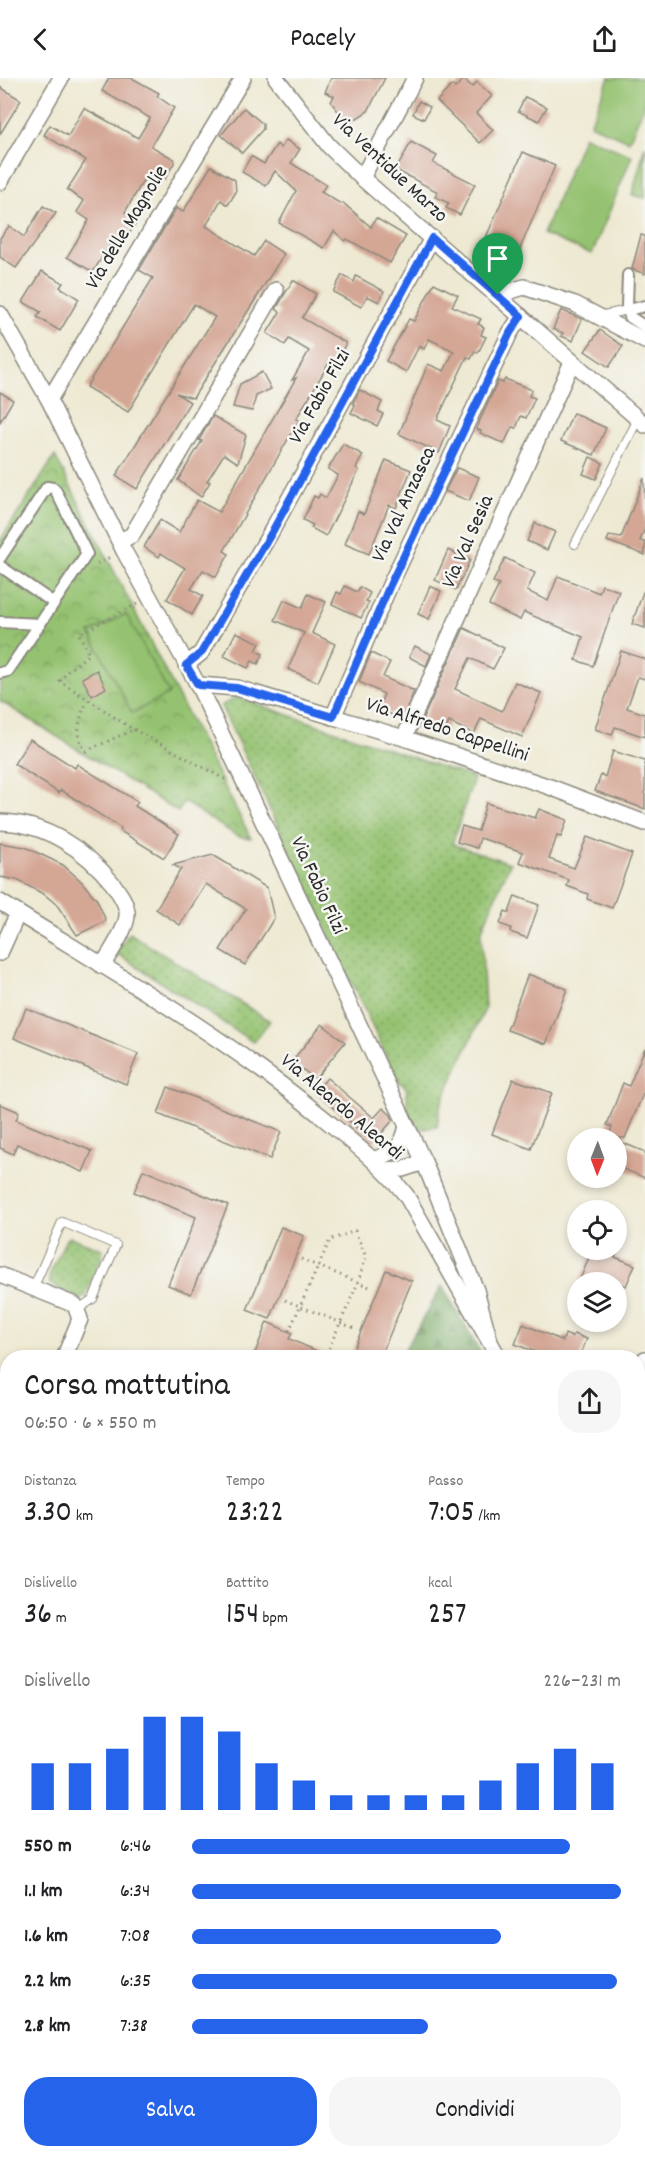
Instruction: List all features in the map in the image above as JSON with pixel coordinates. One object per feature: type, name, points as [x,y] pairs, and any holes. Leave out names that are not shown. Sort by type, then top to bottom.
[{"type":"street","points":[[0,182],[61,78]]},
{"type":"street","name":"Via delle Magnolie","points":[[49,400],[243,78]]},
{"type":"street","name":"Via Ventidue Marzo","points":[[276,78],[330,146],[362,178],[572,362],[643,416]]},
{"type":"street","points":[[362,178],[415,78]]},
{"type":"street","name":"Via Fabio Filzi","points":[[186,665],[201,653],[272,532],[432,238]]},
{"type":"street","points":[[628,275],[630,317],[645,327]]},
{"type":"street","points":[[498,295],[524,287],[575,304],[645,341]]},
{"type":"street","points":[[120,541],[132,535],[276,290]]},
{"type":"street","points":[[628,310],[645,306]]},
{"type":"street","name":"Via Fabio Filzi","points":[[0,314],[49,400],[120,541],[198,685],[250,794],[424,1162],[476,1290],[490,1342]]},
{"type":"street","name":"Via Val Anzasca","points":[[333,717],[390,585],[510,333],[521,316]]},
{"type":"street","name":"Via Val Sesia","points":[[404,738],[572,362]]},
{"type":"street","points":[[0,558],[47,487],[52,488],[61,501],[87,554],[8,672],[0,673]]},
{"type":"street","points":[[0,566],[54,603]]},
{"type":"street","points":[[0,622],[40,624]]},
{"type":"street","name":"Via Alfredo Cappellini","points":[[198,685],[237,688],[404,738],[550,787],[645,823]]},
{"type":"street","points":[[0,822],[28,825],[68,843],[89,858],[122,896],[128,911],[127,921],[102,966]]},
{"type":"street","name":"Via Aleardo Aleardi","points":[[0,902],[256,1066],[349,1138],[379,1165],[406,1195],[490,1342]]},
{"type":"street","points":[[0,953],[18,913]]},
{"type":"street","points":[[379,1165],[396,1151],[405,1136],[407,1126]]},
{"type":"street","points":[[396,1151],[412,1155],[424,1162]]},
{"type":"street","points":[[379,1165],[403,1169],[424,1162]]},
{"type":"street","points":[[0,1275],[75,1305],[81,1319],[67,1350]]},
{"type":"street","points":[[490,1342],[495,1350]]},
{"type":"lane","points":[[598,316],[628,310]]},
{"type":"lane","points":[[576,544],[643,416]]},
{"type":"lane","points":[[33,1289],[62,1222],[116,1245],[93,1299],[77,1311]]},
{"type":"path","points":[[138,603],[79,634],[90,654],[60,681],[135,729],[250,794]]},
{"type":"path","points":[[88,700],[82,711],[79,726],[81,745],[86,751],[135,729]]},
{"type":"path","points":[[289,1331],[330,1240],[355,1231],[366,1257],[358,1283],[329,1348]]},
{"type":"path","points":[[301,1259],[372,1288]]},
{"type":"path","points":[[285,1300],[356,1329]]},
{"type":"green space","points":[[609,78],[645,78],[645,103],[629,141],[590,124]]},
{"type":"green space","points":[[584,136],[632,156],[592,254],[543,234]]},
{"type":"green space","points":[[645,146],[645,198],[632,195]]},
{"type":"green space","points":[[55,456],[251,838],[237,836],[184,802],[178,812],[0,701],[0,541]]},
{"type":"green space","points":[[126,614],[169,694],[132,713],[90,633]]},
{"type":"green space","points":[[236,697],[474,778],[452,844],[510,863],[481,932],[485,1009],[440,1106],[437,1127],[420,1129],[407,1114],[407,1089],[397,1079],[221,706]]},
{"type":"green space","points":[[129,933],[270,1021],[253,1042],[116,953]]},
{"type":"green space","points":[[70,1237],[102,1249],[103,1255],[85,1297],[79,1299],[50,1284],[49,1276],[66,1239]]},
{"type":"green space","points":[[442,1286],[479,1350],[404,1350]]},
{"type":"building","points":[[109,78],[132,78],[159,93],[157,96],[174,108],[151,146],[174,159],[174,163],[165,179],[158,175],[155,181],[146,176],[125,212],[134,218],[132,221],[136,223],[124,242],[115,236],[93,272],[67,257],[89,220],[77,212],[84,201],[67,190],[86,160],[44,135],[50,125],[68,136],[84,108],[138,138],[150,118],[102,91]]},
{"type":"building","points":[[331,78],[385,78],[368,111],[348,124],[331,102],[334,96],[325,92]]},
{"type":"building","points":[[464,79],[472,87],[477,82],[492,96],[476,113],[493,130],[480,143],[437,101],[452,85],[455,88]]},
{"type":"building","points":[[0,87],[21,100],[0,134]]},
{"type":"building","points":[[525,97],[547,107],[539,121],[518,111]]},
{"type":"building","points":[[419,101],[430,107],[424,119],[413,114]]},
{"type":"building","points":[[244,108],[263,124],[263,129],[242,153],[221,135]]},
{"type":"building","points":[[286,140],[300,149],[291,163],[326,185],[321,192],[343,203],[371,227],[376,218],[406,236],[390,263],[347,239],[345,241],[334,231],[324,248],[279,223],[296,191],[275,171],[266,186],[242,172],[251,156],[264,164],[277,144],[281,148]]},
{"type":"building","points":[[411,142],[437,156],[433,163],[475,184],[460,215],[446,208],[449,203],[435,197],[438,192],[396,170]]},
{"type":"building","points":[[523,152],[555,166],[514,263],[481,249]]},
{"type":"building","points":[[211,166],[235,180],[236,192],[228,205],[221,200],[206,226],[254,256],[264,241],[284,254],[193,398],[176,393],[190,402],[137,489],[116,476],[215,317],[194,304],[128,412],[86,387],[153,278],[139,270],[176,208],[183,212]]},
{"type":"building","points":[[43,206],[56,213],[16,268],[0,257],[0,238],[9,226],[24,237]]},
{"type":"building","points":[[641,235],[645,236],[645,274],[632,269]]},
{"type":"building","points":[[42,271],[63,283],[60,287],[79,299],[60,331],[37,317],[41,312],[23,302]]},
{"type":"building","points":[[342,275],[354,282],[356,276],[384,291],[379,302],[367,296],[361,307],[333,292]]},
{"type":"building","points":[[293,280],[316,294],[302,318],[346,343],[334,365],[329,363],[296,419],[299,420],[224,551],[229,554],[216,577],[203,570],[191,589],[203,596],[192,615],[167,599],[185,568],[161,553],[159,557],[144,547],[160,520],[179,532],[197,500],[219,512],[296,378],[292,380],[309,351],[289,339],[285,345],[267,333],[280,312],[276,309]]},
{"type":"building","points":[[434,283],[458,295],[452,306],[481,319],[478,324],[484,327],[481,335],[486,337],[478,353],[475,351],[471,359],[467,357],[437,420],[450,426],[439,453],[399,434],[428,364],[444,371],[454,351],[429,339],[424,349],[419,346],[406,372],[386,361],[409,319],[414,321]]},
{"type":"building","points":[[561,310],[582,319],[573,341],[561,336],[563,333],[553,329]]},
{"type":"building","points":[[600,330],[623,346],[609,367],[585,351]]},
{"type":"building","points":[[262,372],[271,389],[256,396],[252,411],[233,407],[240,384]]},
{"type":"building","points":[[505,379],[532,390],[529,396],[535,398],[526,418],[521,416],[516,428],[512,427],[504,444],[476,429],[498,381],[503,383]]},
{"type":"building","points":[[360,390],[382,402],[378,411],[383,414],[377,426],[351,413]]},
{"type":"building","points":[[0,392],[13,400],[0,422]]},
{"type":"building","points":[[573,413],[606,428],[594,455],[561,441]]},
{"type":"building","points":[[213,416],[246,435],[238,463],[224,454],[207,481],[210,482],[201,497],[178,480],[202,441],[199,440]]},
{"type":"building","points":[[343,444],[363,455],[356,468],[359,470],[326,536],[311,528],[313,525],[303,520],[314,496],[318,498],[320,494],[326,498],[338,475],[328,469]]},
{"type":"building","points":[[590,457],[603,463],[596,479],[583,474]]},
{"type":"building","points":[[386,460],[411,470],[396,508],[389,505],[369,554],[345,544],[358,511],[364,514]]},
{"type":"building","points":[[457,468],[479,477],[469,501],[445,491]]},
{"type":"building","points":[[644,478],[645,528],[640,541],[645,542],[645,555],[607,541],[609,536],[621,538]]},
{"type":"building","points":[[535,523],[555,532],[547,550],[527,541]]},
{"type":"building","points":[[448,550],[470,560],[456,590],[435,580]]},
{"type":"building","points":[[505,558],[535,573],[527,591],[548,601],[558,576],[599,593],[602,585],[619,591],[593,666],[576,660],[583,637],[524,612],[520,620],[489,605],[499,585],[493,582]]},
{"type":"building","points":[[345,586],[357,592],[360,587],[370,593],[366,601],[369,602],[361,618],[332,604],[337,592],[341,594]]},
{"type":"building","points":[[430,586],[441,591],[429,619],[418,614]]},
{"type":"building","points":[[643,592],[645,592],[645,628],[632,624]]},
{"type":"building","points":[[308,594],[326,602],[312,633],[335,644],[318,682],[288,669],[304,633],[275,620],[284,600],[302,608]]},
{"type":"building","points":[[464,628],[504,648],[493,669],[470,658],[455,689],[502,711],[515,682],[541,693],[522,737],[481,719],[474,734],[449,722],[443,735],[420,725]]},
{"type":"building","points":[[236,632],[260,643],[256,651],[263,654],[258,664],[252,661],[248,668],[224,656]]},
{"type":"building","points":[[415,646],[431,654],[426,666],[409,657]]},
{"type":"building","points":[[621,651],[645,659],[645,679],[638,677],[627,708],[645,714],[645,737],[615,727],[612,735],[595,729]]},
{"type":"building","points":[[371,653],[390,662],[383,677],[414,691],[403,717],[399,718],[378,709],[384,694],[359,682]]},
{"type":"building","points":[[97,670],[106,688],[92,696],[82,678]]},
{"type":"building","points":[[30,739],[75,768],[77,764],[138,802],[135,806],[179,834],[164,858],[61,790],[59,793],[14,764]]},
{"type":"building","points":[[613,751],[645,761],[645,809],[595,791],[601,775],[605,777]]},
{"type":"building","points":[[486,803],[535,818],[539,809],[567,820],[561,837],[557,836],[549,859],[574,868],[587,837],[632,854],[612,908],[587,899],[588,894],[567,886],[569,880],[519,862],[523,852],[480,838],[477,848],[457,842],[462,826],[478,831]]},
{"type":"building","points":[[0,843],[25,847],[63,865],[97,900],[106,921],[77,935],[57,905],[45,895],[17,880],[0,877]]},
{"type":"building","points":[[213,855],[267,888],[274,918],[245,965],[220,950],[246,909],[206,884],[180,925],[156,909],[181,869],[173,865]]},
{"type":"building","points":[[515,896],[539,905],[527,938],[510,932],[511,928],[500,924],[505,911],[509,913]]},
{"type":"building","points":[[528,974],[567,989],[546,1044],[507,1030]]},
{"type":"building","points":[[26,1008],[138,1054],[126,1084],[14,1038]]},
{"type":"building","points":[[322,1024],[345,1042],[315,1079],[292,1061]]},
{"type":"building","points":[[645,1048],[645,1089],[627,1133],[627,1128],[612,1128],[607,1125],[623,1083],[629,1086]]},
{"type":"building","points":[[327,1078],[374,1118],[383,1108],[391,1115],[393,1120],[374,1142],[315,1092]]},
{"type":"building","points":[[513,1079],[552,1093],[531,1149],[492,1134]]},
{"type":"building","points":[[168,1087],[281,1132],[270,1159],[158,1114]]},
{"type":"building","points":[[0,1104],[19,1112],[16,1120],[92,1151],[83,1172],[17,1144],[13,1154],[0,1148]]},
{"type":"building","points":[[627,1145],[645,1152],[645,1178],[627,1171]]},
{"type":"building","points":[[143,1170],[228,1205],[191,1294],[168,1285],[196,1217],[134,1192]]},
{"type":"building","points":[[281,1227],[304,1236],[270,1319],[247,1310]]},
{"type":"building","points":[[588,1260],[622,1260],[635,1265],[627,1284],[627,1272],[583,1272]]},
{"type":"building","points":[[386,1270],[412,1281],[383,1350],[353,1350]]},
{"type":"building","points":[[267,1322],[292,1333],[289,1339],[314,1350],[256,1350]]},
{"type":"building","points":[[523,1324],[563,1341],[565,1334],[572,1337],[574,1334],[587,1339],[582,1350],[530,1350],[515,1344]]},
{"type":"route","points":[[432,238],[498,295],[521,316],[510,333],[390,585],[333,717],[237,688],[198,685],[186,665],[201,653],[272,532],[432,238]]}]
